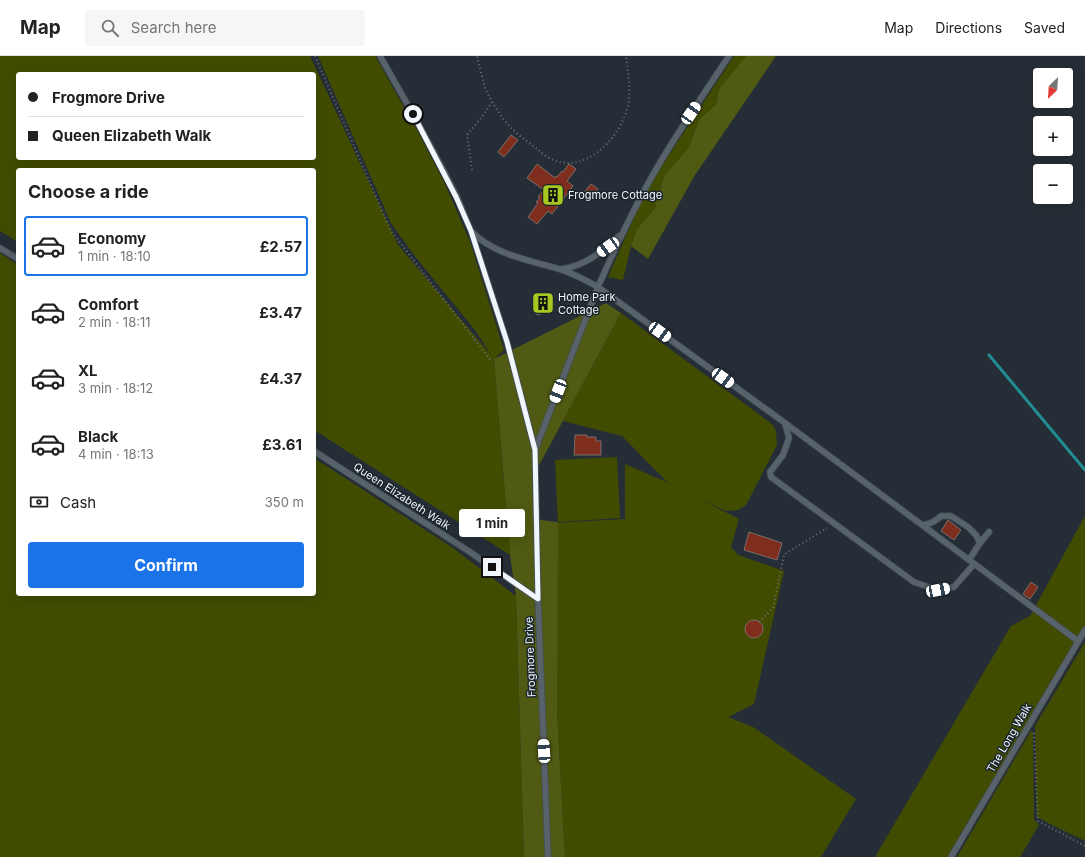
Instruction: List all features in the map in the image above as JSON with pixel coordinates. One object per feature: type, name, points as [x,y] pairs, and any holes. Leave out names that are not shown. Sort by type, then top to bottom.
[{"type":"lane","name":"Frogmore Drive","points":[[380,56],[444,172],[471,231],[507,342],[535,450],[538,599],[548,857]]},
{"type":"lane","points":[[535,450],[598,287],[622,232],[657,168],[729,56]]},
{"type":"lane","points":[[471,231],[480,240],[512,256],[560,269],[578,276],[598,287],[923,525],[1078,642]]},
{"type":"lane","points":[[560,269],[570,268],[590,259],[608,247],[622,232]]},
{"type":"lane","points":[[0,248],[16,258]]},
{"type":"lane","points":[[785,423],[789,438],[783,455],[770,472],[771,477],[914,582],[938,590],[954,587],[972,562],[980,543],[989,532]]},
{"type":"lane","name":"Queen Elizabeth Walk","points":[[316,452],[470,552],[538,599]]},
{"type":"lane","points":[[923,525],[936,521],[941,516],[951,516],[976,535],[980,543]]},
{"type":"lane","name":"The Long Walk","points":[[951,857],[1085,630]]},
{"type":"path","points":[[315,56],[391,231],[492,362]]},
{"type":"path","points":[[477,56],[485,88],[492,102],[512,129],[546,156],[553,160],[567,163],[586,160],[597,154],[608,143],[623,120],[629,94],[626,56]]},
{"type":"path","points":[[472,170],[467,135],[482,118],[492,102]]},
{"type":"path","points":[[759,622],[773,608],[784,555],[834,523]]},
{"type":"path","points":[[1033,718],[1038,821],[1085,846]]},
{"type":"green space","points":[[0,56],[310,56],[398,245],[491,355],[475,330],[414,255],[391,223],[318,56],[375,56],[417,130],[445,184],[470,242],[504,350],[494,359],[510,555],[316,431],[316,168],[16,168],[16,241],[0,231]]},
{"type":"green space","points":[[734,56],[746,56],[719,89],[716,104],[699,120],[689,147],[664,176],[655,208],[637,229],[631,246],[623,280],[608,277],[646,190]]},
{"type":"green space","points":[[746,56],[776,56],[695,175],[648,259],[631,246],[637,229],[655,208],[664,176],[689,147],[699,120],[716,104],[719,89]]},
{"type":"green space","points":[[0,253],[16,264],[16,596],[316,596],[316,459],[453,548],[516,596],[524,857],[0,857]]},
{"type":"green space","points":[[606,303],[621,313],[537,469],[540,520],[558,522],[557,712],[565,857],[524,857],[516,596],[510,555],[494,359]]},
{"type":"green space","points":[[621,313],[772,424],[776,431],[777,445],[746,505],[738,510],[726,511],[700,499],[739,519],[731,547],[738,555],[784,571],[754,704],[728,717],[753,727],[856,799],[821,857],[565,857],[557,712],[555,523],[625,519],[625,464],[671,484],[666,481],[622,436],[563,421]]},
{"type":"green space","points":[[617,457],[620,518],[558,522],[555,460]]},
{"type":"green space","points":[[1085,516],[1085,625],[947,857],[875,857],[1011,626],[1030,616]]},
{"type":"green space","points":[[1085,642],[1085,841],[1037,817],[1035,726]]},
{"type":"green space","points":[[1031,731],[1033,732],[1034,819],[1039,825],[1020,857],[957,857]]},
{"type":"building","points":[[511,135],[518,140],[504,157],[498,152]]},
{"type":"building","name":"Frogmore Cottage","points":[[537,164],[555,178],[562,171],[563,172],[569,164],[576,169],[567,181],[573,186],[552,214],[548,211],[537,224],[528,217],[538,203],[536,202],[540,198],[538,197],[544,190],[527,178]]},
{"type":"building","points":[[591,184],[598,189],[588,202],[581,196]]},
{"type":"building","name":"Home Park Cottage","points":[[550,294],[554,305],[552,306],[553,310],[537,315],[533,301],[537,298]]},
{"type":"building","points":[[575,435],[596,437],[596,441],[601,441],[601,455],[574,455]]},
{"type":"building","points":[[948,520],[961,530],[954,540],[941,531]]},
{"type":"building","points":[[749,532],[782,543],[777,560],[744,550]]},
{"type":"building","points":[[1031,582],[1038,587],[1030,599],[1023,594]]},
{"type":"building","points":[[754,620],[760,623],[763,629],[760,635],[754,638],[748,635],[745,629],[748,623]]},
{"type":"waterway","points":[[989,355],[1085,470]]},
{"type":"place","name":"Frogmore Cottage","points":[[553,195]]},
{"type":"place","name":"Home Park Cottage","points":[[543,303]]},
{"type":"route","points":[[413,114],[456,197],[471,231],[507,342],[535,450],[538,599],[492,567]]}]
